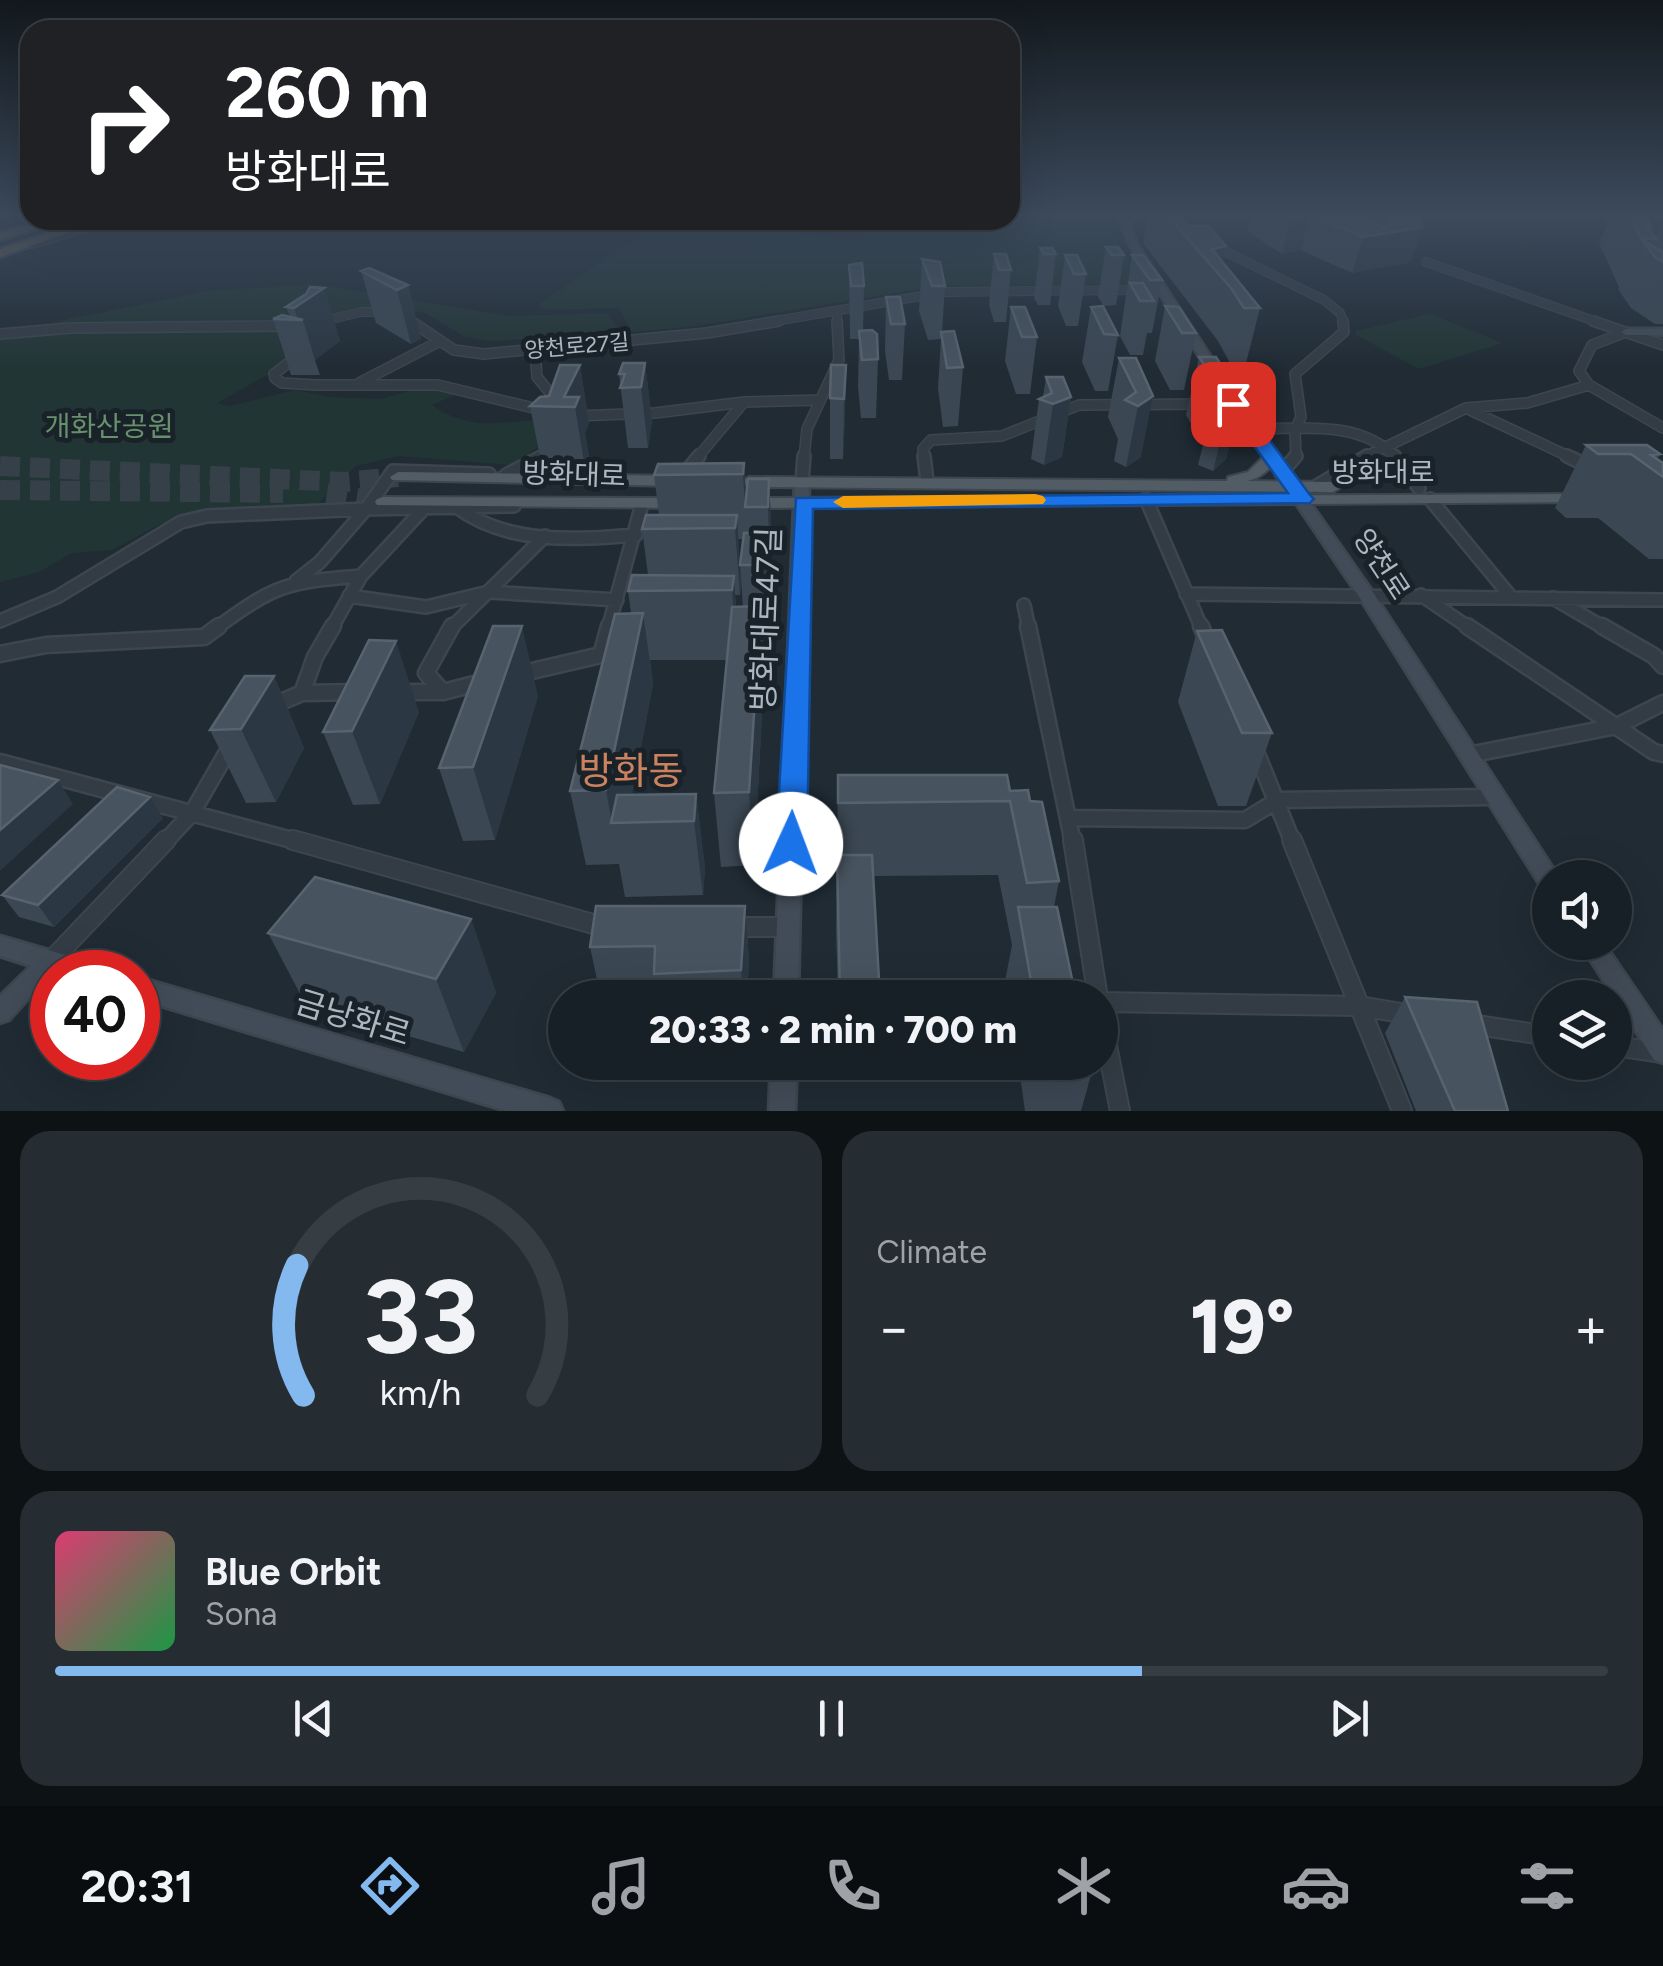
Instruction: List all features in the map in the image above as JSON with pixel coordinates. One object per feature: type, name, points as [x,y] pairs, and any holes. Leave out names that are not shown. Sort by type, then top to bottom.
[{"type":"main road","name":"양천로","points":[[1147,266],[1250,430],[1281,473],[1304,491],[1535,860]]},
{"type":"main road","points":[[1626,332],[1663,332]]},
{"type":"main road","points":[[1208,486],[1254,476],[1270,458]]},
{"type":"main road","name":"방화대로","points":[[398,477],[687,482]]},
{"type":"main road","name":"방화대로","points":[[731,482],[927,481],[1424,493],[1603,486]]},
{"type":"main road","name":"방화대로47길","points":[[787,980],[802,482]]},
{"type":"main road","name":"방화대로","points":[[732,503],[1146,499],[1304,491]]},
{"type":"main road","name":"방화대로","points":[[384,502],[696,503]]},
{"type":"main road","points":[[0,946],[30,956]]},
{"type":"main road","points":[[1602,960],[1663,1052]]},
{"type":"main road","points":[[0,1012],[30,982]]},
{"type":"main road","name":"금낭화로","points":[[160,995],[550,1111]]},
{"type":"main road","points":[[782,1111],[783,1080]]},
{"type":"street","points":[[1255,266],[1324,300],[1339,310],[1344,320],[1344,332],[1295,374],[1302,417],[1295,430],[1296,459],[1281,473]]},
{"type":"street","points":[[1437,266],[1663,344]]},
{"type":"street","name":"양천로27길","points":[[0,334],[70,328],[270,328],[361,312],[394,312],[462,352],[535,350],[707,334],[971,290],[1163,290]]},
{"type":"street","points":[[802,482],[807,429],[839,360],[836,311]]},
{"type":"street","points":[[316,322],[320,336]]},
{"type":"street","points":[[1626,332],[1592,346],[1579,371],[1589,385],[1663,428]]},
{"type":"street","points":[[345,391],[440,340]]},
{"type":"street","points":[[535,350],[536,377],[556,400],[561,416]]},
{"type":"street","points":[[305,351],[287,362],[274,374],[275,378],[282,383],[438,386],[561,416],[820,400]]},
{"type":"street","points":[[1304,491],[1384,446],[1466,408],[1528,403],[1589,385]]},
{"type":"street","points":[[687,482],[744,402]]},
{"type":"street","points":[[927,481],[923,449],[931,440],[1002,436],[1079,404],[1233,404]]},
{"type":"street","points":[[1466,408],[1603,486]]},
{"type":"street","points":[[1250,430],[1347,432],[1384,446],[1511,597]]},
{"type":"street","points":[[506,475],[546,456],[558,438]]},
{"type":"street","points":[[296,582],[320,562],[394,471],[621,480]]},
{"type":"street","points":[[1146,499],[1217,663]]},
{"type":"street","points":[[0,622],[57,597],[181,522],[207,516],[428,505],[618,504]]},
{"type":"street","points":[[390,692],[442,692],[601,655],[642,504]]},
{"type":"street","points":[[302,693],[315,657],[361,576],[428,505]]},
{"type":"street","points":[[455,506],[466,518],[545,536],[589,540],[636,534]]},
{"type":"street","points":[[442,692],[426,673],[447,631],[545,536]]},
{"type":"street","points":[[0,654],[46,645],[204,636],[262,594],[296,582],[361,576]]},
{"type":"street","points":[[349,596],[426,606],[489,592],[617,600]]},
{"type":"street","points":[[1186,594],[1663,600]]},
{"type":"street","points":[[1420,595],[1663,754]]},
{"type":"street","points":[[1553,598],[1654,656],[1663,666]]},
{"type":"street","points":[[1024,605],[1069,818],[1096,980]]},
{"type":"street","points":[[266,708],[302,693],[372,692]]},
{"type":"street","points":[[1468,755],[1618,726],[1663,703]]},
{"type":"street","points":[[61,950],[192,813],[239,732]]},
{"type":"street","points":[[1248,732],[1402,1111]]},
{"type":"street","points":[[0,762],[485,891],[601,926],[618,926]]},
{"type":"street","points":[[1069,818],[1244,820],[1278,800],[1493,798]]},
{"type":"street","points":[[713,927],[788,927]]},
{"type":"street","points":[[1118,1000],[1359,1006],[1532,1033]]},
{"type":"street","points":[[1632,1048],[1663,1052]]},
{"type":"street","points":[[1114,1080],[1120,1111]]},
{"type":"green space","points":[[596,266],[1132,266],[1142,284],[937,286],[690,327],[632,332],[619,308],[545,310],[538,305]]},
{"type":"green space","name":"개화산공원","points":[[315,284],[508,316],[607,313],[622,333],[492,341],[465,337],[425,313],[394,306],[311,330],[310,342],[267,375],[217,403],[230,406],[295,390],[331,397],[381,399],[423,387],[459,393],[432,405],[444,413],[468,421],[493,423],[534,420],[547,441],[511,465],[398,456],[356,466],[314,509],[188,515],[159,525],[112,550],[72,553],[39,572],[0,582],[0,333],[208,291]]},
{"type":"green space","points":[[1430,314],[1503,343],[1419,369],[1356,335],[1356,331]]},
{"type":"building","points":[[849,266],[862,266],[864,286],[851,286]]},
{"type":"building","points":[[925,266],[941,266],[945,286],[932,286]]},
{"type":"building","points":[[1070,266],[1082,266],[1086,274],[1074,274]]},
{"type":"building","points":[[1140,266],[1151,266],[1162,280],[1150,280]]},
{"type":"building","points":[[1212,266],[1226,266],[1260,308],[1244,308]]},
{"type":"building","points":[[369,268],[408,285],[397,290],[361,271]]},
{"type":"building","points":[[1130,283],[1143,283],[1154,301],[1140,301]]},
{"type":"building","points":[[310,287],[324,288],[294,308],[286,307],[306,294]]},
{"type":"building","points":[[886,297],[900,297],[905,324],[891,324]]},
{"type":"building","points":[[1103,306],[1118,335],[1104,334],[1091,307]]},
{"type":"building","points":[[1165,306],[1179,307],[1196,333],[1182,333]]},
{"type":"building","points":[[1011,307],[1025,307],[1037,337],[1022,337]]},
{"type":"building","points":[[282,315],[303,320],[273,319]]},
{"type":"building","points":[[872,330],[877,334],[878,359],[862,360],[859,331]]},
{"type":"building","points":[[954,331],[963,367],[947,368],[941,332]]},
{"type":"building","points":[[1199,357],[1216,357],[1242,398],[1228,410],[1213,404],[1224,395]]},
{"type":"building","points":[[1119,358],[1136,358],[1153,396],[1138,406],[1125,400],[1136,392]]},
{"type":"building","points":[[623,363],[645,363],[641,387],[620,388],[625,374],[619,374]]},
{"type":"building","points":[[560,365],[580,365],[564,397],[579,397],[575,407],[530,406],[540,397],[549,396]]},
{"type":"building","points":[[831,365],[846,365],[844,399],[830,398]]},
{"type":"building","points":[[1046,377],[1063,377],[1071,397],[1053,404],[1039,399],[1052,393]]},
{"type":"building","points":[[1586,445],[1647,445],[1660,454],[1651,455],[1663,463],[1663,477],[1631,454],[1598,454]]},
{"type":"building","points":[[744,463],[743,474],[654,475],[658,464]]},
{"type":"building","points":[[748,479],[769,479],[768,507],[745,507]]},
{"type":"building","points":[[646,515],[737,515],[735,528],[642,529]]},
{"type":"building","points":[[765,532],[763,565],[740,565],[744,533]]},
{"type":"building","points":[[632,575],[734,576],[732,590],[628,591]]},
{"type":"building","points":[[761,606],[749,792],[714,793],[732,607]]},
{"type":"building","points":[[643,613],[606,790],[570,791],[615,614]]},
{"type":"building","points":[[493,626],[522,626],[473,767],[439,768]]},
{"type":"building","points":[[1222,630],[1272,733],[1242,733],[1197,631]]},
{"type":"building","points":[[369,640],[396,641],[352,731],[323,732]]},
{"type":"building","points":[[245,676],[274,676],[241,729],[210,730]]},
{"type":"building","points":[[0,765],[58,780],[0,830]]},
{"type":"building","points":[[838,775],[1007,775],[1010,791],[1028,790],[1030,801],[1042,802],[1059,881],[1027,883],[1010,801],[838,803]]},
{"type":"building","points":[[117,787],[150,797],[38,905],[2,895]]},
{"type":"building","points":[[696,794],[694,821],[611,823],[617,795]]},
{"type":"building","points":[[837,855],[872,855],[879,980],[840,980]]},
{"type":"building","points":[[315,877],[471,919],[436,979],[268,933]]},
{"type":"building","points":[[596,906],[745,906],[741,970],[654,974],[655,946],[590,947]]},
{"type":"building","points":[[1018,907],[1057,907],[1072,980],[1031,980]]},
{"type":"building","points":[[1405,997],[1477,1002],[1508,1111],[1455,1111]]},
{"type":"tunnel","points":[[0,466],[344,482],[398,477]]},
{"type":"tunnel","points":[[0,490],[283,493]]},
{"type":"tunnel","points":[[327,493],[383,502]]},
{"type":"slow traffic","points":[[843,502],[1035,500]]},
{"type":"district","name":"방화동","points":[[631,771]]},
{"type":"route","points":[[791,844],[803,502],[1303,499],[1233,404]]}]
